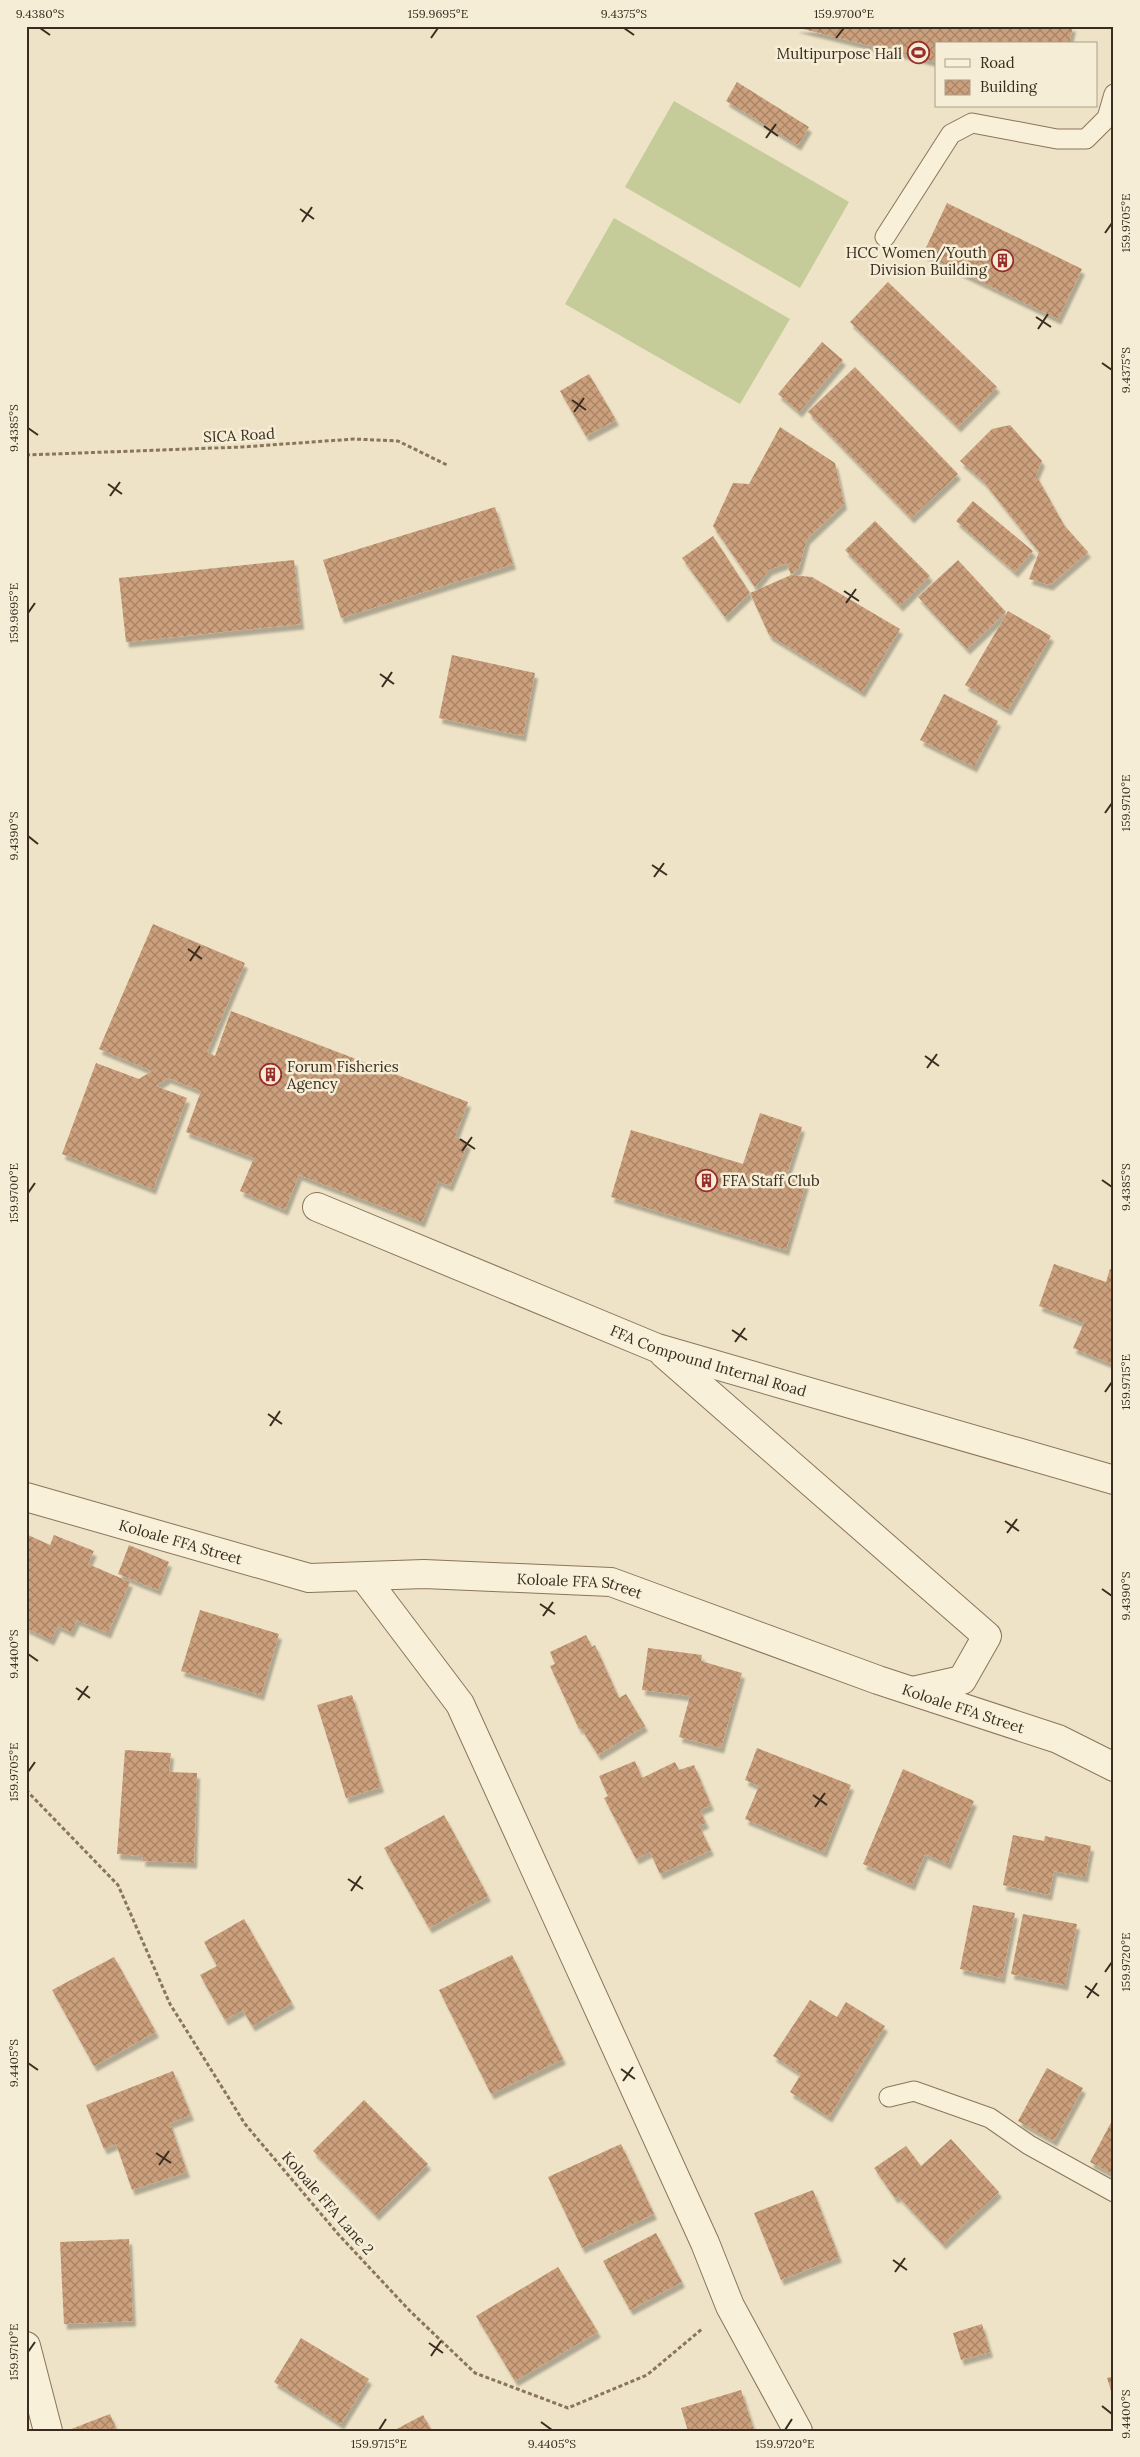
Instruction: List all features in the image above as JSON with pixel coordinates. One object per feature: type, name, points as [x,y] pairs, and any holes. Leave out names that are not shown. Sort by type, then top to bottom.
[{"type":"street","name":"FFA Compound Internal Road","points":[[317,1207],[657,1348],[1114,1480]]},
{"type":"street","points":[[657,1348],[987,1636],[962,1680],[912,1691]]},
{"type":"street","name":"Koloale FFA Street","points":[[26,1497],[309,1578],[424,1574],[611,1582],[912,1691],[1058,1739],[1114,1767]]},
{"type":"street","points":[[364,1577],[460,1704],[701,2234],[730,2306],[798,2431]]},
{"type":"street","points":[[26,2346],[48,2431]]},
{"type":"lane","points":[[885,238],[951,134],[972,123],[1056,139],[1086,138],[1107,118],[1114,94]]},
{"type":"lane","points":[[890,2097],[914,2091],[990,2118],[1029,2145],[1114,2192]]},
{"type":"path","name":"SICA Road","points":[[26,455],[242,447],[354,438],[398,440],[447,465]]},
{"type":"path","name":"Koloale FFA Lane 2","points":[[26,1790],[118,1885],[170,2004],[245,2124],[338,2234],[410,2311],[475,2373],[568,2408],[647,2375],[730,2306]]},
{"type":"green space","points":[[674,101],[849,202],[800,288],[625,187]]},
{"type":"green space","points":[[614,218],[790,319],[740,404],[565,304]]},
{"type":"building","name":"Multipurpose Hall","points":[[1073,26],[1069,42],[935,42],[935,62],[795,27]]},
{"type":"building","points":[[737,82],[809,127],[798,145],[726,101]]},
{"type":"building","name":"HCC Women/Youth Division Building","points":[[947,203],[1082,269],[1058,319],[923,254]]},
{"type":"building","points":[[888,282],[997,387],[958,427],[850,322]]},
{"type":"building","points":[[822,342],[843,360],[799,412],[778,394]]},
{"type":"building","points":[[855,367],[958,474],[911,518],[808,412]]},
{"type":"building","points":[[589,374],[616,420],[586,436],[560,391]]},
{"type":"building","points":[[1010,425],[1042,461],[1036,475],[1064,525],[1088,552],[1050,585],[1029,579],[1039,552],[984,482],[960,461],[992,429]]},
{"type":"building","points":[[780,427],[835,463],[844,504],[807,539],[799,568],[791,575],[787,563],[769,570],[755,587],[713,526],[733,483],[749,484]]},
{"type":"building","points":[[973,501],[1033,551],[1015,572],[956,521]]},
{"type":"building","points":[[495,507],[513,564],[341,618],[323,560]]},
{"type":"building","points":[[875,521],[930,576],[900,606],[845,550]]},
{"type":"building","points":[[713,536],[750,593],[725,617],[682,558]]},
{"type":"building","points":[[294,560],[301,624],[126,642],[119,578]]},
{"type":"building","points":[[958,560],[1006,612],[967,649],[918,597]]},
{"type":"building","points":[[791,575],[812,577],[900,629],[862,692],[769,635],[750,593]]},
{"type":"building","points":[[1008,611],[1051,636],[1008,710],[965,685]]},
{"type":"building","points":[[452,655],[535,673],[523,736],[439,718]]},
{"type":"building","points":[[944,694],[998,721],[974,767],[920,740]]},
{"type":"building","name":"Forum Fisheries Agency","points":[[153,924],[245,963],[207,1052],[215,1056],[231,1011],[468,1102],[455,1137],[468,1143],[450,1186],[438,1181],[422,1222],[299,1175],[285,1210],[240,1191],[254,1158],[186,1132],[201,1091],[168,1078],[156,1086],[187,1098],[153,1189],[62,1154],[96,1063],[139,1079],[152,1071],[99,1049]]},
{"type":"building","name":"FFA Staff Club","points":[[760,1113],[802,1127],[786,1177],[806,1183],[786,1250],[611,1197],[631,1130],[743,1164]]},
{"type":"building","points":[[1054,1264],[1106,1282],[1110,1269],[1114,1270],[1112,1364],[1073,1348],[1084,1323],[1039,1306]]},
{"type":"building","points":[[26,1534],[50,1545],[54,1535],[94,1551],[88,1564],[130,1582],[108,1633],[77,1620],[71,1632],[58,1626],[51,1640],[26,1628]]},
{"type":"building","points":[[129,1545],[169,1562],[158,1590],[118,1574]]},
{"type":"building","points":[[200,1610],[279,1634],[261,1695],[181,1671]]},
{"type":"building","points":[[586,1635],[592,1647],[595,1645],[619,1698],[626,1694],[645,1726],[598,1755],[581,1728],[579,1729],[550,1666],[555,1664],[550,1652]]},
{"type":"building","points":[[648,1648],[702,1655],[701,1661],[742,1673],[721,1748],[679,1737],[690,1696],[642,1690]]},
{"type":"building","points":[[352,1695],[381,1787],[346,1798],[317,1705]]},
{"type":"building","points":[[757,1748],[851,1785],[824,1852],[745,1819],[759,1786],[745,1780]]},
{"type":"building","points":[[125,1750],[171,1753],[169,1772],[197,1773],[194,1863],[142,1861],[143,1856],[117,1854]]},
{"type":"building","points":[[635,1761],[642,1778],[675,1762],[679,1770],[694,1765],[711,1805],[700,1810],[706,1823],[699,1826],[711,1850],[660,1874],[650,1852],[636,1859],[604,1798],[608,1796],[599,1776]]},
{"type":"building","points":[[903,1769],[974,1801],[948,1864],[925,1854],[912,1885],[863,1864]]},
{"type":"building","points":[[444,1815],[488,1896],[429,1928],[384,1848]]},
{"type":"building","points":[[1013,1835],[1044,1841],[1045,1836],[1091,1846],[1085,1877],[1054,1871],[1049,1895],[1003,1885]]},
{"type":"building","points":[[973,1905],[1015,1913],[1002,1978],[960,1969]]},
{"type":"building","points":[[1023,1914],[1077,1924],[1065,1985],[1011,1974]]},
{"type":"building","points":[[244,1919],[292,2003],[252,2026],[243,2010],[225,2020],[200,1975],[217,1966],[204,1942]]},
{"type":"building","points":[[512,1955],[563,2059],[491,2094],[439,1990]]},
{"type":"building","points":[[114,1957],[156,2032],[94,2066],[52,1990]]},
{"type":"building","points":[[810,2000],[837,2017],[846,2002],[885,2026],[829,2117],[790,2092],[801,2074],[773,2056]]},
{"type":"building","points":[[1047,2068],[1083,2088],[1054,2141],[1018,2121]]},
{"type":"building","points":[[173,2071],[191,2115],[170,2123],[187,2172],[132,2190],[116,2144],[104,2149],[86,2105]]},
{"type":"building","points":[[364,2100],[428,2164],[376,2215],[313,2151]]},
{"type":"building","points":[[1114,2117],[1114,2175],[1090,2162]]},
{"type":"building","points":[[951,2139],[999,2192],[943,2244],[898,2196],[895,2198],[874,2168],[906,2146],[921,2166]]},
{"type":"building","points":[[621,2144],[654,2214],[582,2248],[548,2177]]},
{"type":"building","points":[[813,2190],[839,2257],[781,2280],[754,2213]]},
{"type":"building","points":[[656,2233],[682,2282],[630,2310],[603,2261]]},
{"type":"building","points":[[129,2239],[133,2321],[64,2324],[60,2242]]},
{"type":"building","points":[[558,2267],[598,2332],[515,2381],[476,2316]]},
{"type":"building","points":[[982,2324],[990,2352],[961,2360],[953,2333]]},
{"type":"building","points":[[301,2338],[369,2379],[341,2424],[274,2382]]},
{"type":"building","points":[[1114,2376],[1114,2397],[1113,2397],[1107,2378]]},
{"type":"building","points":[[741,2390],[754,2430],[688,2431],[681,2408]]},
{"type":"building","points":[[110,2414],[117,2431],[66,2431]]},
{"type":"building","points":[[423,2415],[432,2431],[393,2431]]},
{"type":"place","name":"Multipurpose Hall","points":[[918,53]]},
{"type":"place","name":"HCC Women/Youth Division Building","points":[[1003,261]]},
{"type":"place","name":"Forum Fisheries Agency","points":[[271,1075]]},
{"type":"place","name":"FFA Staff Club","points":[[706,1180]]}]
